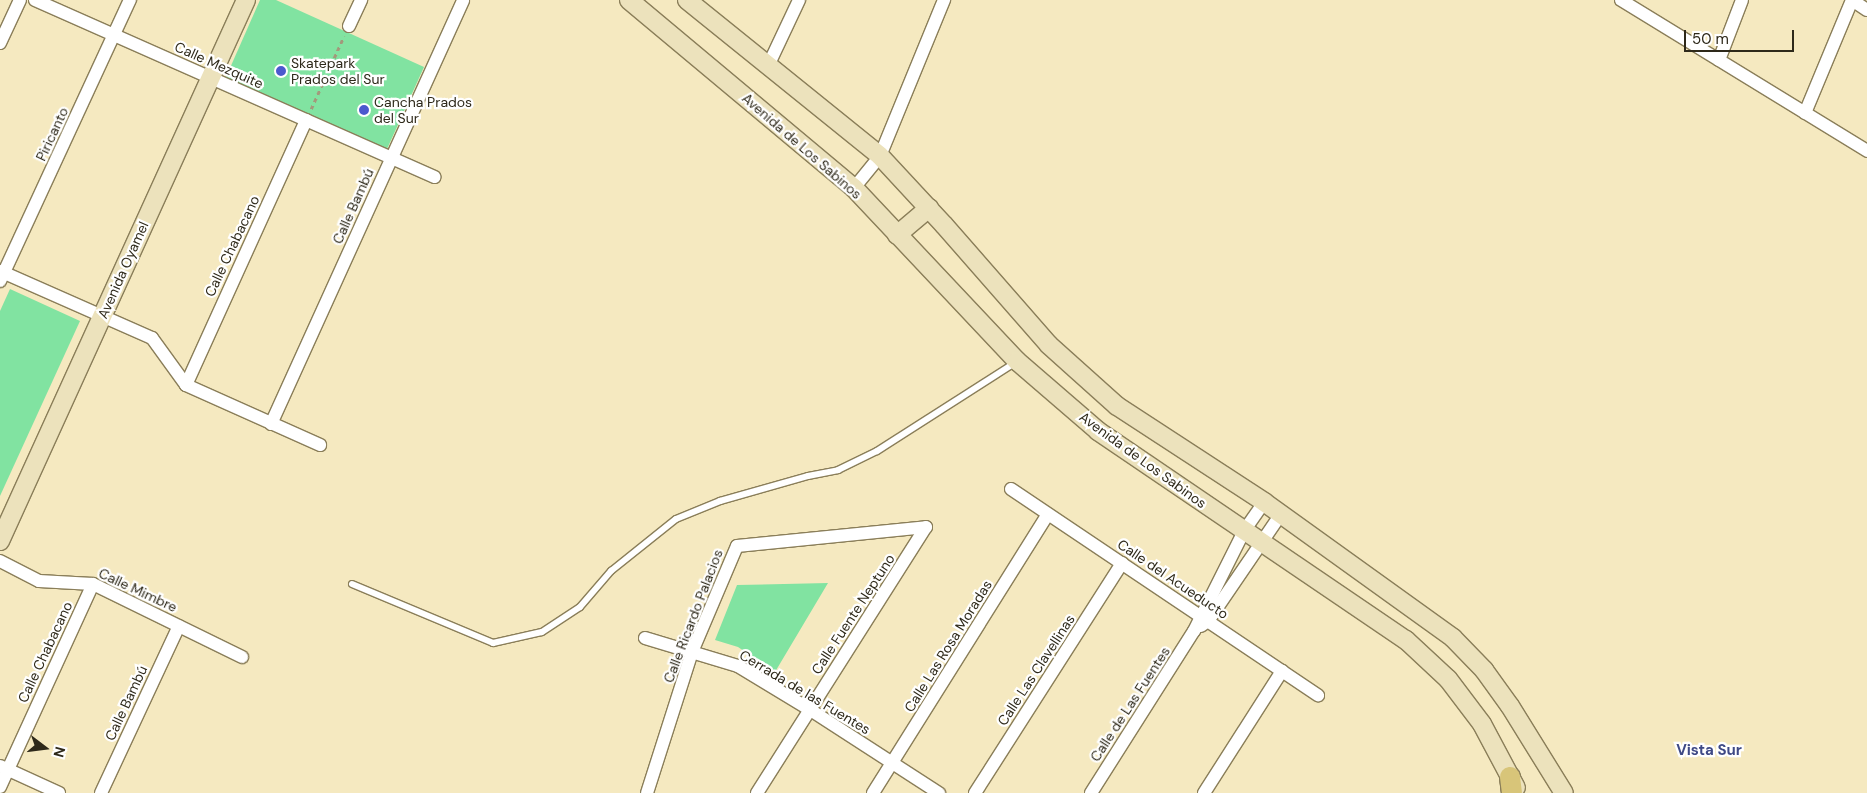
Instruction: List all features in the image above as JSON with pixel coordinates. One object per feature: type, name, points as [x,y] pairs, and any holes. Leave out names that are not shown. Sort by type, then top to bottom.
[{"type":"street","points":[[0,43],[20,0]]},
{"type":"street","name":"Calle Mezquite","points":[[35,0],[435,177]]},
{"type":"street","name":"Piricanto","points":[[1,275],[130,0]]},
{"type":"street","name":"Avenida Oyamel","points":[[0,540],[246,0]]},
{"type":"street","points":[[349,26],[361,0]]},
{"type":"street","name":"Calle Bambú","points":[[271,424],[463,0]]},
{"type":"street","name":"Avenida de Los Sabinos","points":[[628,0],[854,188],[1017,361],[1098,431],[1406,640],[1441,672],[1482,724],[1514,788]]},
{"type":"street","points":[[768,66],[799,0]]},
{"type":"street","points":[[1719,60],[1742,0]]},
{"type":"street","points":[[1805,113],[1852,0],[1867,10]]},
{"type":"street","name":"Avenida de Los Sabinos","points":[[689,1],[880,156],[929,208],[1049,345],[1117,406],[1264,502],[1453,638],[1484,670],[1500,692],[1564,793]]},
{"type":"street","points":[[854,188],[880,156],[941,1]]},
{"type":"street","points":[[1624,1],[1867,151]]},
{"type":"street","name":"Calle Chabacano","points":[[186,385],[306,120]]},
{"type":"street","points":[[897,235],[929,208]]},
{"type":"street","points":[[1,275],[103,314],[152,338],[186,385],[320,446]]},
{"type":"street","name":"Calle del Acueducto","points":[[1011,488],[1318,695]]},
{"type":"street","points":[[1204,618],[1244,531],[1264,502]]},
{"type":"street","name":"Calle Las Rosa Moradas","points":[[873,793],[1048,514]]},
{"type":"street","points":[[1204,618],[1262,543],[1281,514]]},
{"type":"street","name":"Calle Ricardo Palacios","points":[[647,793],[692,652],[737,546],[926,528]]},
{"type":"street","name":"Calle Fuente Neptuno","points":[[757,793],[926,528]]},
{"type":"street","name":"Calle Mimbre","points":[[0,561],[39,580],[93,584],[242,657]]},
{"type":"street","name":"Calle Las Clavellinas","points":[[975,793],[1122,563]]},
{"type":"street","name":"Calle Chabacano","points":[[0,787],[4,768],[93,584]]},
{"type":"street","name":"Calle de Las Fuentes","points":[[1091,793],[1204,618]]},
{"type":"street","name":"Calle Bambú","points":[[101,793],[179,626]]},
{"type":"street","name":"Cerrada de las Fuentes","points":[[645,638],[738,666],[809,709],[939,793]]},
{"type":"street","points":[[1204,793],[1282,670]]},
{"type":"street","points":[[4,768],[59,793]]},
{"type":"lane","points":[[352,584],[493,643],[542,632],[580,607],[611,571],[676,519],[720,501],[808,476],[838,470],[877,451],[1017,361]]},
{"type":"path","points":[[306,120],[349,26]]},
{"type":"green space","points":[[260,0],[276,0],[424,67],[387,149],[226,77]]},
{"type":"green space","points":[[10,289],[80,321],[0,496],[0,311]]},
{"type":"green space","points":[[828,583],[775,672],[738,647],[715,640],[737,585]]},
{"type":"place","name":"Skatepark Prados del Sur","points":[[281,71]]},
{"type":"place","name":"Cancha Prados del Sur","points":[[364,110]]},
{"type":"district","name":"Vista Sur","points":[[1709,751]]}]
